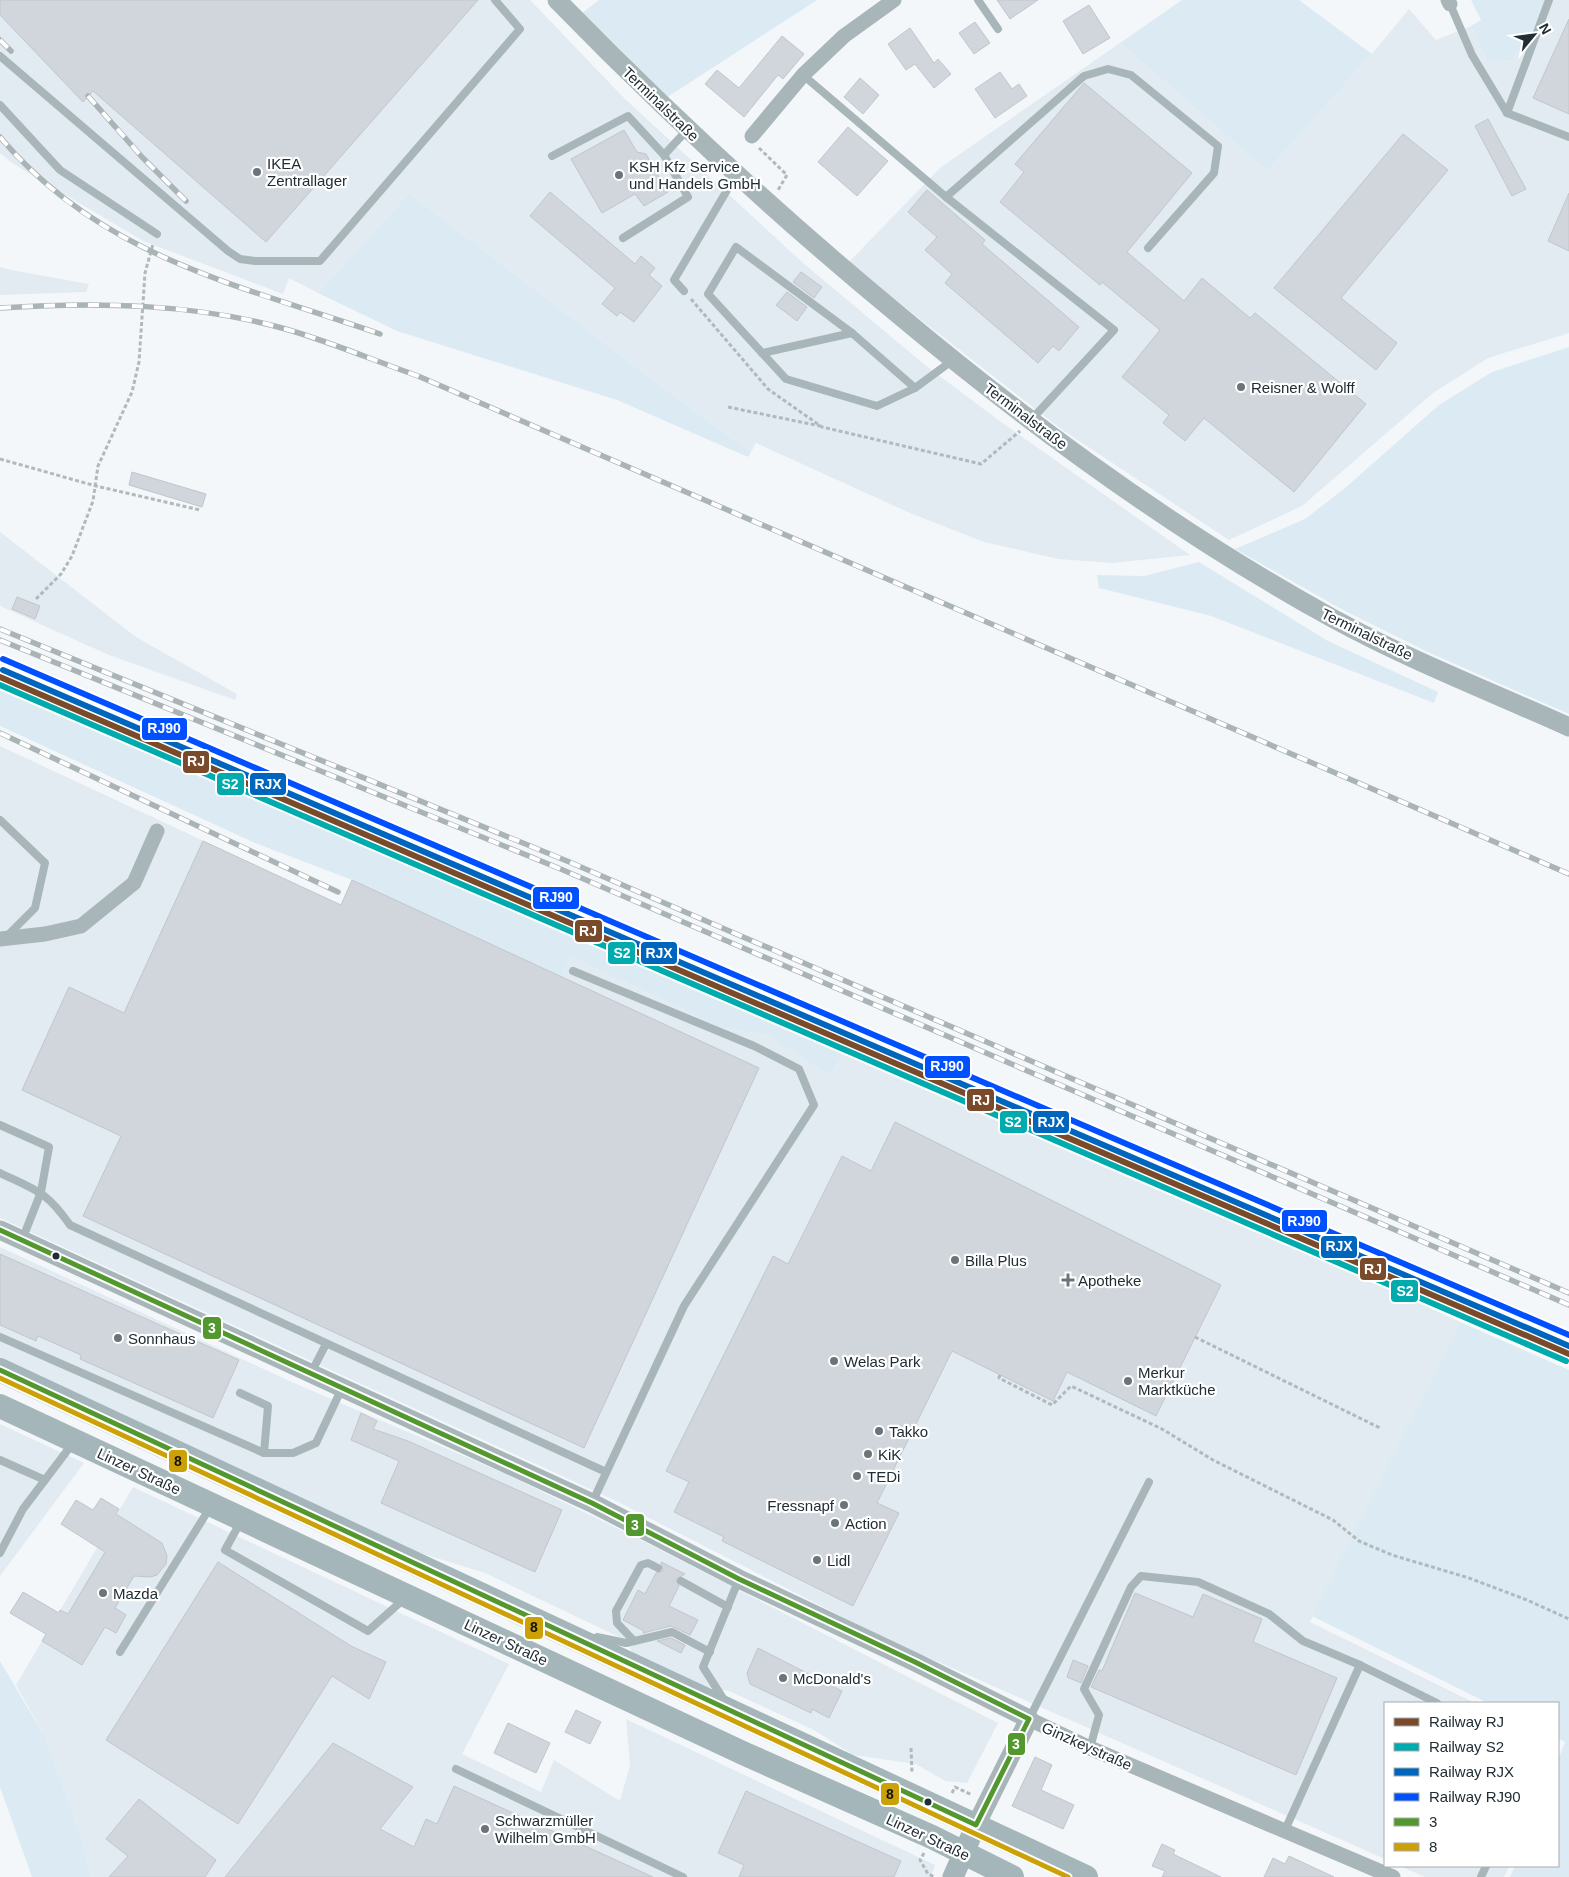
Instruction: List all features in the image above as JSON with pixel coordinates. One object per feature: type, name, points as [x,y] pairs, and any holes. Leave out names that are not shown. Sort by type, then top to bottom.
[{"type":"main road","name":"Linzer Straße","points":[[0,1370],[1086,1877]]},
{"type":"main road","name":"Linzer Straße","points":[[0,1406],[964,1853],[1012,1877]]},
{"type":"main road","points":[[953,1877],[976,1825]]},
{"type":"street","name":"Terminalstraße","points":[[557,0],[687,130],[769,205],[952,360],[1124,488],[1273,585],[1338,621],[1569,727]]},
{"type":"street","points":[[752,136],[803,75],[844,36],[894,0]]},
{"type":"street","points":[[2,938],[46,934],[81,926],[134,883],[157,830]]},
{"type":"street","name":"Ginzkeystraße","points":[[0,1230],[592,1503],[739,1579],[915,1662],[1090,1748],[1393,1877]]},
{"type":"street","points":[[976,1825],[1028,1719]]},
{"type":"lane","points":[[0,56],[228,251],[240,259],[320,261],[520,29],[495,0]]},
{"type":"lane","points":[[978,0],[998,29]]},
{"type":"lane","points":[[1507,113],[1549,0]]},
{"type":"lane","points":[[1449,2],[1472,55],[1507,113],[1569,137]]},
{"type":"lane","points":[[946,197],[1084,76],[1108,69],[1131,75],[1218,146],[1214,173],[1148,248]]},
{"type":"lane","points":[[803,75],[946,197],[1114,330],[1031,420]]},
{"type":"lane","points":[[0,105],[60,170],[157,234]]},
{"type":"lane","points":[[552,156],[628,116],[664,154],[688,197],[623,238]]},
{"type":"lane","points":[[664,154],[687,130]]},
{"type":"lane","points":[[684,291],[674,280],[736,175]]},
{"type":"lane","points":[[915,388],[852,333],[736,247],[708,294],[786,379],[877,406],[915,388],[952,360]]},
{"type":"lane","points":[[762,353],[852,333]]},
{"type":"lane","points":[[0,820],[44,863],[35,908],[2,938]]},
{"type":"lane","points":[[573,971],[754,1046],[799,1069],[814,1105],[684,1306],[592,1503]]},
{"type":"lane","points":[[0,1125],[49,1147],[41,1192],[22,1241]]},
{"type":"lane","points":[[0,1173],[41,1192],[54,1202],[70,1225],[606,1472]]},
{"type":"lane","points":[[0,1337],[264,1453],[293,1453],[316,1443],[342,1387]]},
{"type":"lane","points":[[311,1373],[326,1344]]},
{"type":"lane","points":[[240,1393],[268,1406],[264,1453]]},
{"type":"lane","points":[[0,1553],[24,1509],[74,1441]]},
{"type":"lane","points":[[0,1460],[45,1480]]},
{"type":"lane","points":[[1028,1719],[1149,1482]]},
{"type":"lane","points":[[120,1652],[212,1505]]},
{"type":"lane","points":[[242,1519],[225,1550],[368,1631],[407,1596]]},
{"type":"lane","points":[[634,1641],[616,1623],[616,1611],[641,1565],[648,1563],[658,1568]]},
{"type":"lane","points":[[1090,1748],[1099,1715],[1084,1689],[1130,1587],[1140,1576],[1198,1582],[1269,1614],[1303,1641],[1360,1665],[1435,1702]]},
{"type":"lane","points":[[732,1712],[704,1667],[739,1579]]},
{"type":"lane","points":[[681,1581],[728,1607]]},
{"type":"lane","points":[[584,1644],[596,1637],[626,1643],[672,1632],[710,1652]]},
{"type":"lane","points":[[1285,1830],[1360,1665]]},
{"type":"lane","points":[[456,1769],[683,1877]]},
{"type":"path","points":[[752,136],[759,149],[787,175],[769,205]]},
{"type":"path","points":[[36,599],[61,574],[72,556],[93,501],[98,466],[132,392],[139,362],[145,273],[157,234]]},
{"type":"path","points":[[728,407],[822,427]]},
{"type":"path","points":[[0,459],[96,486],[200,510]]},
{"type":"path","points":[[1195,1337],[1380,1428]]},
{"type":"path","points":[[1000,1375],[999,1378],[1052,1405],[1071,1386],[1162,1429],[1213,1460],[1334,1520],[1359,1541],[1392,1555],[1477,1581],[1527,1600],[1569,1619]]},
{"type":"path","points":[[911,1748],[912,1773]]},
{"type":"shaded area","points":[[0,0],[530,0],[624,98],[803,263],[925,365],[1001,422],[1190,555],[1112,563],[1058,559],[984,542],[910,513],[756,443],[751,452],[670,393],[409,193],[318,293],[289,278],[283,294],[143,241],[12,163],[0,153]]},
{"type":"shaded area","points":[[599,0],[817,0],[666,98],[582,13]]},
{"type":"shaded area","points":[[1182,0],[1299,0],[1372,54],[1267,171],[1120,43]]},
{"type":"shaded area","points":[[1471,0],[1546,0],[1537,24],[1511,60],[1488,62],[1471,26],[1481,20]]},
{"type":"shaded area","points":[[1546,0],[1569,0],[1569,333],[1488,358],[1433,393],[1302,506],[1229,540],[1061,429],[848,263],[941,167],[1120,43],[1267,171],[1372,54],[1409,9],[1436,40],[1471,26],[1488,62],[1511,60]]},
{"type":"shaded area","points":[[409,193],[670,393],[751,452],[748,457],[617,400],[397,331],[318,293]]},
{"type":"shaded area","points":[[0,267],[89,284],[86,292],[0,295]]},
{"type":"shaded area","points":[[1569,347],[1569,714],[1430,653],[1343,610],[1235,549],[1305,519],[1345,488],[1439,405],[1492,372]]},
{"type":"shaded area","points":[[0,532],[136,637],[237,694],[235,700],[109,655],[0,606]]},
{"type":"shaded area","points":[[1199,562],[1328,641],[1438,692],[1434,703],[1211,616],[1099,588],[1097,575],[1144,576]]},
{"type":"shaded area","points":[[0,689],[844,1052],[830,1076],[767,1035],[719,1027],[572,957],[561,977],[352,880],[255,843],[0,726]]},
{"type":"shaded area","points":[[0,746],[341,905],[352,880],[561,977],[572,957],[719,1027],[767,1035],[830,1076],[844,1052],[1356,1274],[1460,1322],[1310,1622],[1473,1702],[1384,1702],[1384,1859],[884,1638],[614,1500],[0,1218]]},
{"type":"shaded area","points":[[0,1247],[294,1383],[508,1475],[637,1538],[998,1723],[967,1783],[945,1781],[916,1764],[853,1755],[814,1730],[729,1691],[698,1686],[636,1657],[623,1639],[485,1573],[417,1552],[0,1359]]},
{"type":"shaded area","points":[[1460,1322],[1569,1370],[1569,1877],[1510,1877],[1515,1867],[1559,1867],[1559,1757],[1565,1742],[1559,1739],[1559,1702],[1486,1702],[1312,1616]]},
{"type":"shaded area","points":[[0,1424],[84,1463],[0,1576]]},
{"type":"shaded area","points":[[133,1487],[509,1664],[462,1754],[541,1792],[554,1760],[620,1801],[630,1765],[626,1719],[935,1865],[931,1877],[91,1877],[83,1843],[45,1737],[16,1685]]},
{"type":"shaded area","points":[[0,1661],[45,1737],[83,1843],[91,1877],[32,1877],[0,1787]]},
{"type":"shaded area","points":[[1402,1867],[1509,1867],[1504,1877],[1425,1877]]},
{"type":"building","name":"IKEA Zentrallager","points":[[0,0],[478,0],[266,242],[93,91],[83,102],[0,15]]},
{"type":"building","points":[[997,0],[1038,0],[1010,19]]},
{"type":"building","points":[[1089,5],[1110,38],[1083,54],[1063,21]]},
{"type":"building","points":[[1569,19],[1569,114],[1533,98]]},
{"type":"building","points":[[975,22],[990,43],[974,54],[959,33]]},
{"type":"building","points":[[910,28],[934,63],[938,59],[951,74],[934,88],[915,64],[906,70],[888,44]]},
{"type":"building","points":[[782,36],[804,54],[783,79],[778,75],[744,117],[705,84],[717,70],[739,88]]},
{"type":"building","points":[[1000,72],[1012,89],[1019,84],[1027,96],[995,118],[975,89]]},
{"type":"building","points":[[860,78],[879,95],[863,114],[844,97]]},
{"type":"building","points":[[1084,83],[1192,173],[1127,252],[1184,301],[1202,278],[1250,318],[1255,313],[1366,404],[1294,492],[1204,418],[1185,441],[1163,423],[1169,415],[1122,377],[1160,330],[1102,282],[1100,285],[1000,202],[1024,172],[1015,164]]},
{"type":"building","points":[[1488,119],[1526,189],[1512,196],[1475,126]]},
{"type":"building","points":[[848,127],[888,161],[857,196],[818,162]]},
{"type":"building","name":"KSH Kfz Service und Handels GmbH","points":[[624,130],[637,152],[646,154],[668,192],[644,206],[635,194],[602,213],[571,159]]},
{"type":"building","points":[[1403,134],[1448,170],[1341,298],[1397,343],[1376,370],[1274,288]]},
{"type":"building","points":[[927,190],[985,240],[982,244],[1079,327],[1059,351],[1053,346],[1038,363],[945,283],[952,274],[925,250],[937,237],[908,212]]},
{"type":"building","points":[[550,192],[635,264],[641,256],[655,268],[649,275],[662,286],[634,322],[620,312],[617,316],[602,304],[615,288],[530,216]]},
{"type":"building","points":[[1569,193],[1569,251],[1548,241]]},
{"type":"building","points":[[801,272],[822,287],[814,298],[793,282]]},
{"type":"building","points":[[787,292],[807,307],[797,321],[776,305]]},
{"type":"building","points":[[132,472],[206,494],[202,507],[129,485]]},
{"type":"building","points":[[17,597],[40,606],[35,619],[12,609]]},
{"type":"building","points":[[203,841],[341,905],[352,880],[759,1068],[584,1448],[83,1216],[121,1136],[22,1090],[69,987],[124,1013]]},
{"type":"building","name":"Welas Park","points":[[895,1122],[1221,1285],[1156,1416],[1067,1372],[1053,1401],[952,1351],[877,1503],[899,1513],[853,1606],[722,1541],[724,1537],[674,1512],[689,1482],[666,1471],[773,1256],[788,1264],[842,1156],[871,1171]]},
{"type":"building","name":"Sonnhaus","points":[[0,1254],[239,1360],[213,1418],[80,1359],[81,1355],[38,1336],[36,1341],[0,1325]]},
{"type":"building","points":[[361,1413],[377,1421],[373,1429],[408,1441],[562,1510],[535,1572],[381,1503],[399,1461],[351,1440]]},
{"type":"building","name":"Mazda","points":[[101,1498],[119,1509],[116,1514],[162,1543],[167,1556],[166,1564],[157,1575],[151,1577],[134,1576],[115,1608],[126,1615],[116,1633],[105,1627],[82,1665],[42,1641],[46,1634],[10,1613],[23,1592],[59,1613],[60,1610],[68,1614],[105,1552],[61,1524],[76,1500],[93,1510]]},
{"type":"building","points":[[218,1562],[351,1646],[386,1662],[369,1699],[332,1676],[238,1824],[106,1740]]},
{"type":"building","points":[[661,1562],[685,1574],[676,1579],[679,1586],[669,1606],[698,1620],[690,1635],[671,1626],[643,1633],[644,1631],[623,1620],[638,1590],[645,1594],[656,1573],[663,1571]]},
{"type":"building","points":[[1135,1593],[1193,1617],[1203,1594],[1262,1619],[1253,1642],[1337,1678],[1296,1775],[1091,1687],[1099,1670],[1102,1671]]},
{"type":"building","points":[[671,1638],[685,1645],[681,1653],[657,1641]]},
{"type":"building","name":"McDonald's","points":[[758,1648],[842,1691],[829,1718],[812,1709],[811,1713],[750,1684],[747,1673]]},
{"type":"building","points":[[1073,1660],[1088,1666],[1081,1683],[1067,1677]]},
{"type":"building","points":[[576,1710],[601,1722],[590,1744],[565,1732]]},
{"type":"building","points":[[508,1723],[550,1743],[536,1773],[494,1753]]},
{"type":"building","points":[[333,1743],[413,1787],[380,1829],[414,1847],[426,1819],[437,1824],[454,1786],[653,1877],[225,1877]]},
{"type":"building","points":[[1035,1757],[1052,1765],[1041,1790],[1074,1805],[1063,1829],[1012,1806]]},
{"type":"building","points":[[746,1791],[901,1861],[894,1877],[739,1877],[744,1865],[718,1853]]},
{"type":"building","points":[[139,1799],[216,1860],[205,1877],[109,1877],[128,1856],[106,1839]]},
{"type":"building","points":[[1162,1844],[1175,1850],[1173,1854],[1221,1877],[1162,1877],[1165,1871],[1152,1866]]},
{"type":"building","points":[[1289,1856],[1334,1877],[1264,1877],[1273,1858],[1285,1864]]},
{"type":"railway","points":[[0,40],[11,51]]},
{"type":"railway","points":[[88,96],[142,157],[186,201]]},
{"type":"railway","points":[[0,137],[40,178],[82,212],[127,239],[175,262],[224,282],[380,334]]},
{"type":"railway","points":[[0,308],[109,305],[218,314],[289,330],[338,346],[418,376],[1569,874]]},
{"type":"railway","points":[[0,629],[567,861],[1569,1293]]},
{"type":"railway","points":[[0,640],[563,870],[1569,1305]]},
{"type":"railway","points":[[0,733],[338,892]]},
{"type":"rail line","name":"RJ90","points":[[3,659],[1569,1335]]},
{"type":"rail line","name":"RJX","points":[[3,670],[1569,1346]]},
{"type":"rail line","name":"RJ","points":[[0,677],[1569,1354]]},
{"type":"rail line","name":"S2","points":[[0,685],[1566,1361]]},
{"type":"transit line","name":"3","points":[[0,1230],[592,1503],[739,1579],[915,1662],[1029,1719],[976,1825],[0,1370]]},
{"type":"transit line","name":"8","points":[[0,1378],[1068,1877]]},
{"type":"place","name":"IKEA Zentrallager","points":[[257,172]]},
{"type":"place","name":"KSH Kfz Service und Handels GmbH","points":[[619,175]]},
{"type":"place","name":"Reisner & Wolff","points":[[1241,387]]},
{"type":"place","name":"Billa Plus","points":[[955,1260]]},
{"type":"place","name":"Apotheke","points":[[1068,1280]]},
{"type":"place","name":"Sonnhaus","points":[[118,1338]]},
{"type":"place","name":"Welas Park","points":[[834,1361]]},
{"type":"place","name":"Merkur Marktküche","points":[[1128,1381]]},
{"type":"place","name":"Takko","points":[[879,1431]]},
{"type":"place","name":"KiK","points":[[868,1454]]},
{"type":"place","name":"TEDi","points":[[857,1476]]},
{"type":"place","name":"Fressnapf","points":[[844,1505]]},
{"type":"place","name":"Action","points":[[835,1523]]},
{"type":"place","name":"Lidl","points":[[817,1560]]},
{"type":"place","name":"Mazda","points":[[103,1593]]},
{"type":"place","name":"McDonald's","points":[[783,1678]]},
{"type":"place","name":"Schwarzmüller Wilhelm GmbH","points":[[485,1829]]}]
